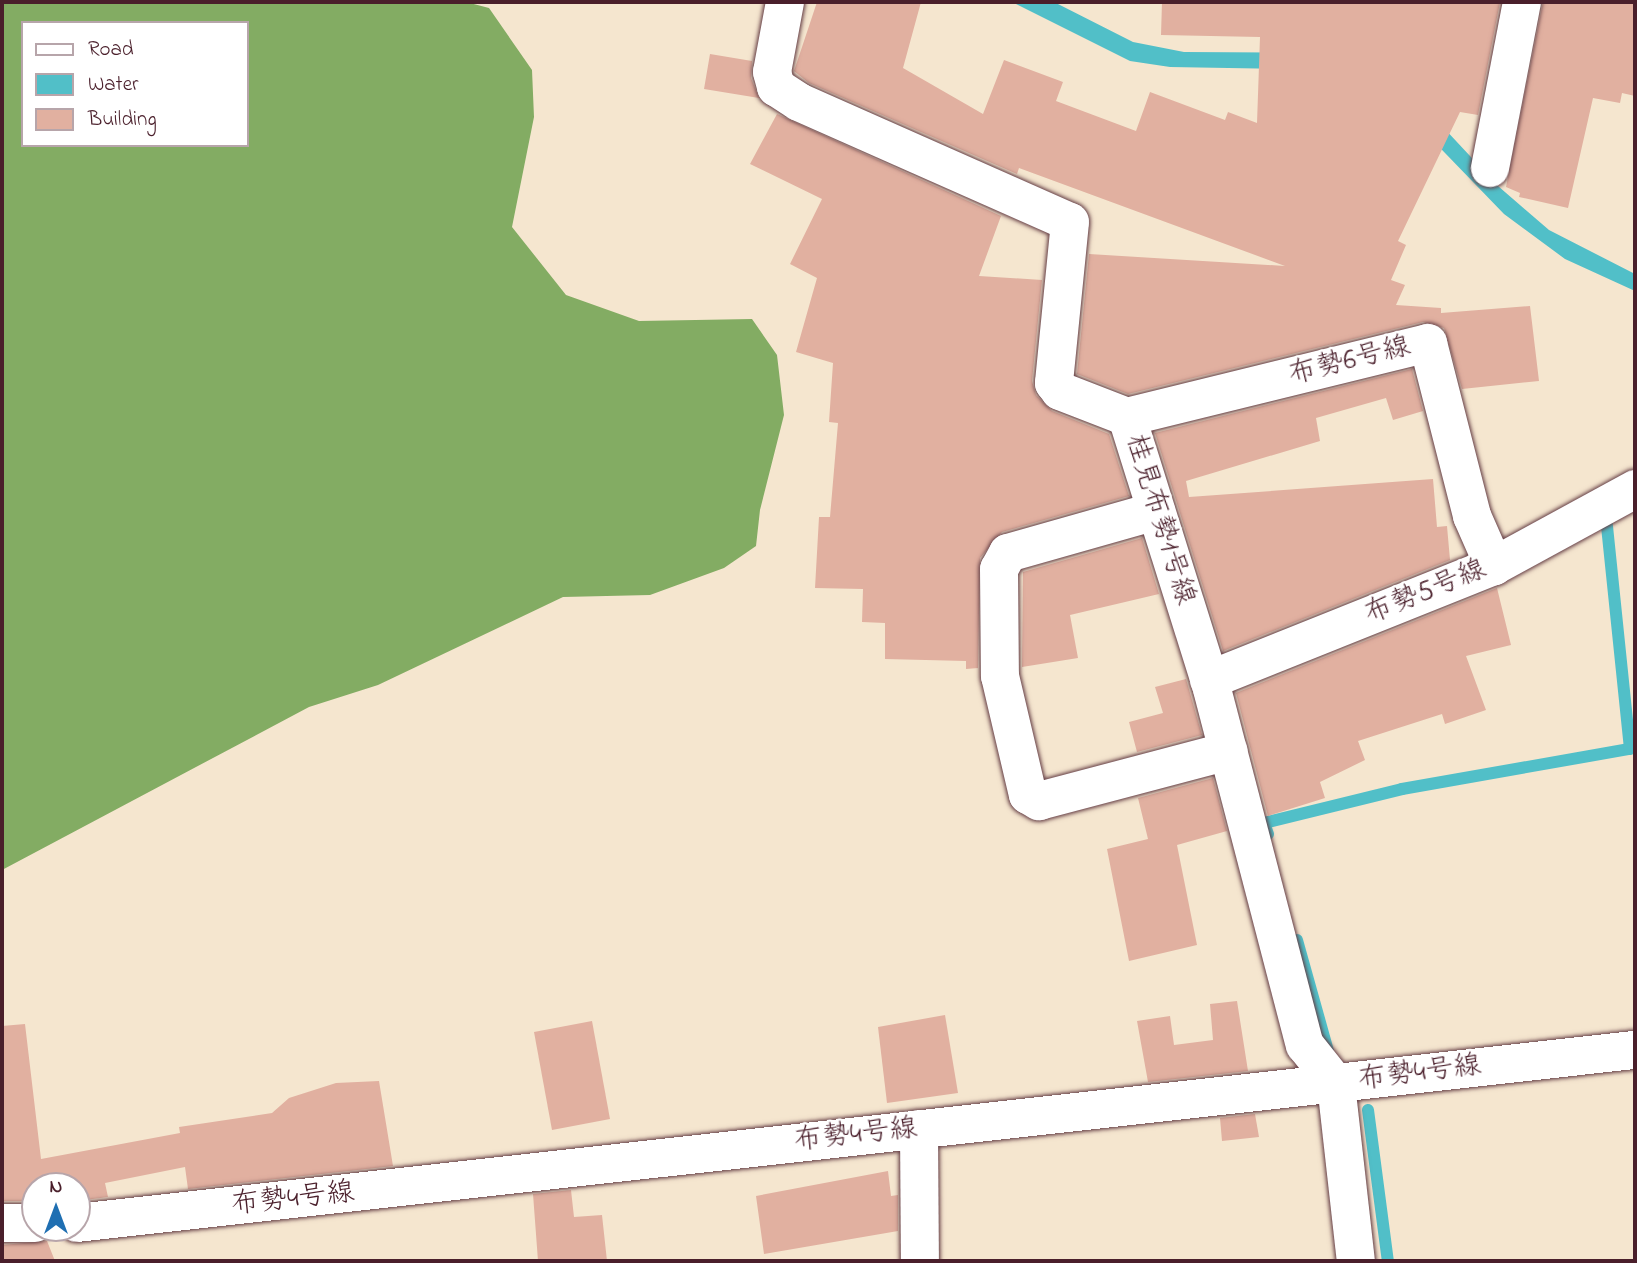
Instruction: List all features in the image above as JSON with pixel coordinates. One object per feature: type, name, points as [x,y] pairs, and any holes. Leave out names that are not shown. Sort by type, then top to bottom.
[{"type":"street","name":"桂見布勢1号線","points":[[785,2],[772,72],[776,87],[799,102],[1070,222],[1054,383],[1060,391],[1127,417],[1209,680],[1305,1045],[1336,1084]]},
{"type":"street","points":[[1490,168],[1522,2]]},
{"type":"street","name":"布勢6号線","points":[[1127,417],[1428,343],[1472,516],[1494,566]]},
{"type":"street","name":"布勢5号線","points":[[1209,680],[1494,566],[1635,489]]},
{"type":"street","points":[[1156,511],[1008,553],[999,569],[1000,676],[1028,795],[1039,801],[1228,751]]},
{"type":"street","name":"布勢4号線","points":[[91,1221],[1635,1050]]},
{"type":"street","points":[[1336,1084],[1356,1261]]},
{"type":"street","points":[[919,1129],[919,1261]]},
{"type":"street","points":[[2,1223],[21,1223]]},
{"type":"green space","points":[[2,2],[466,2],[489,8],[532,70],[534,117],[512,227],[566,295],[639,321],[752,319],[777,355],[784,415],[760,510],[756,546],[724,568],[650,595],[563,597],[378,685],[309,707],[2,870]]},
{"type":"water","points":[[1012,2],[1054,2],[1133,42],[1184,52],[1335,53],[1401,82],[1498,186],[1549,230],[1635,274],[1635,291],[1565,259],[1504,214],[1387,93],[1280,69],[1170,67],[1130,61]]},
{"type":"building","points":[[817,2],[921,2],[903,68],[983,114],[1004,60],[1063,82],[1056,101],[1136,131],[1150,92],[1225,120],[1228,112],[1257,123],[1260,37],[1161,35],[1162,2],[1500,2],[1478,115],[1460,112],[1398,241],[1406,245],[1391,280],[1405,285],[1396,305],[1441,308],[1441,313],[1530,306],[1539,381],[1462,389],[1444,328],[1423,322],[1128,394],[1077,374],[1089,254],[1285,266],[1019,168],[1017,174],[809,83],[794,71]]},
{"type":"building","points":[[1543,2],[1635,2],[1635,96],[1622,93],[1620,103],[1593,98],[1568,208],[1519,197],[1520,193],[1506,187]]},
{"type":"building","points":[[710,54],[752,61],[751,78],[759,98],[704,89]]},
{"type":"building","points":[[777,114],[1001,216],[979,276],[1042,280],[1032,381],[1036,395],[1052,411],[1109,434],[1129,496],[1002,532],[980,558],[978,668],[966,669],[966,661],[885,659],[885,623],[862,622],[863,589],[815,588],[819,517],[830,517],[838,423],[829,422],[833,363],[796,352],[817,278],[790,264],[822,199],[750,164]]},
{"type":"building","points":[[1412,369],[1423,411],[1393,420],[1386,398],[1316,418],[1320,441],[1186,481],[1189,497],[1433,479],[1437,527],[1447,526],[1450,560],[1223,651],[1155,433]]},
{"type":"building","points":[[1142,538],[1159,594],[1070,615],[1078,658],[1022,667],[1023,572]]},
{"type":"building","points":[[1497,588],[1511,645],[1466,656],[1486,710],[1445,724],[1442,714],[1358,741],[1365,760],[1320,782],[1325,798],[1268,816],[1236,693]]},
{"type":"building","points":[[1186,679],[1202,735],[1137,752],[1129,722],[1163,713],[1155,687]]},
{"type":"building","points":[[1213,778],[1227,831],[1177,845],[1197,945],[1129,961],[1107,849],[1148,839],[1138,798]]},
{"type":"building","points":[[1237,1001],[1248,1071],[1148,1082],[1137,1021],[1170,1016],[1174,1045],[1213,1040],[1210,1004]]},
{"type":"building","points":[[945,1015],[958,1093],[887,1103],[878,1027]]},
{"type":"building","points":[[592,1021],[610,1119],[552,1130],[534,1032]]},
{"type":"building","points":[[25,1024],[41,1159],[180,1133],[179,1127],[272,1113],[289,1098],[336,1083],[379,1081],[393,1166],[188,1189],[185,1167],[105,1183],[108,1197],[91,1199],[91,1172],[21,1172],[21,1201],[2,1201],[2,1026]]},
{"type":"building","points":[[1255,1114],[1259,1137],[1222,1141],[1220,1118]]},
{"type":"building","points":[[888,1171],[891,1196],[898,1195],[898,1231],[764,1254],[756,1196]]},
{"type":"building","points":[[571,1190],[574,1217],[602,1215],[607,1261],[538,1261],[533,1194]]},
{"type":"building","points":[[47,1242],[55,1261],[2,1261],[2,1245]]},
{"type":"waterway","points":[[1268,834],[1264,823],[1402,789],[1630,749],[1606,518]]},
{"type":"waterway","points":[[1297,940],[1328,1051]]},
{"type":"waterway","points":[[1368,1110],[1388,1261]]}]
